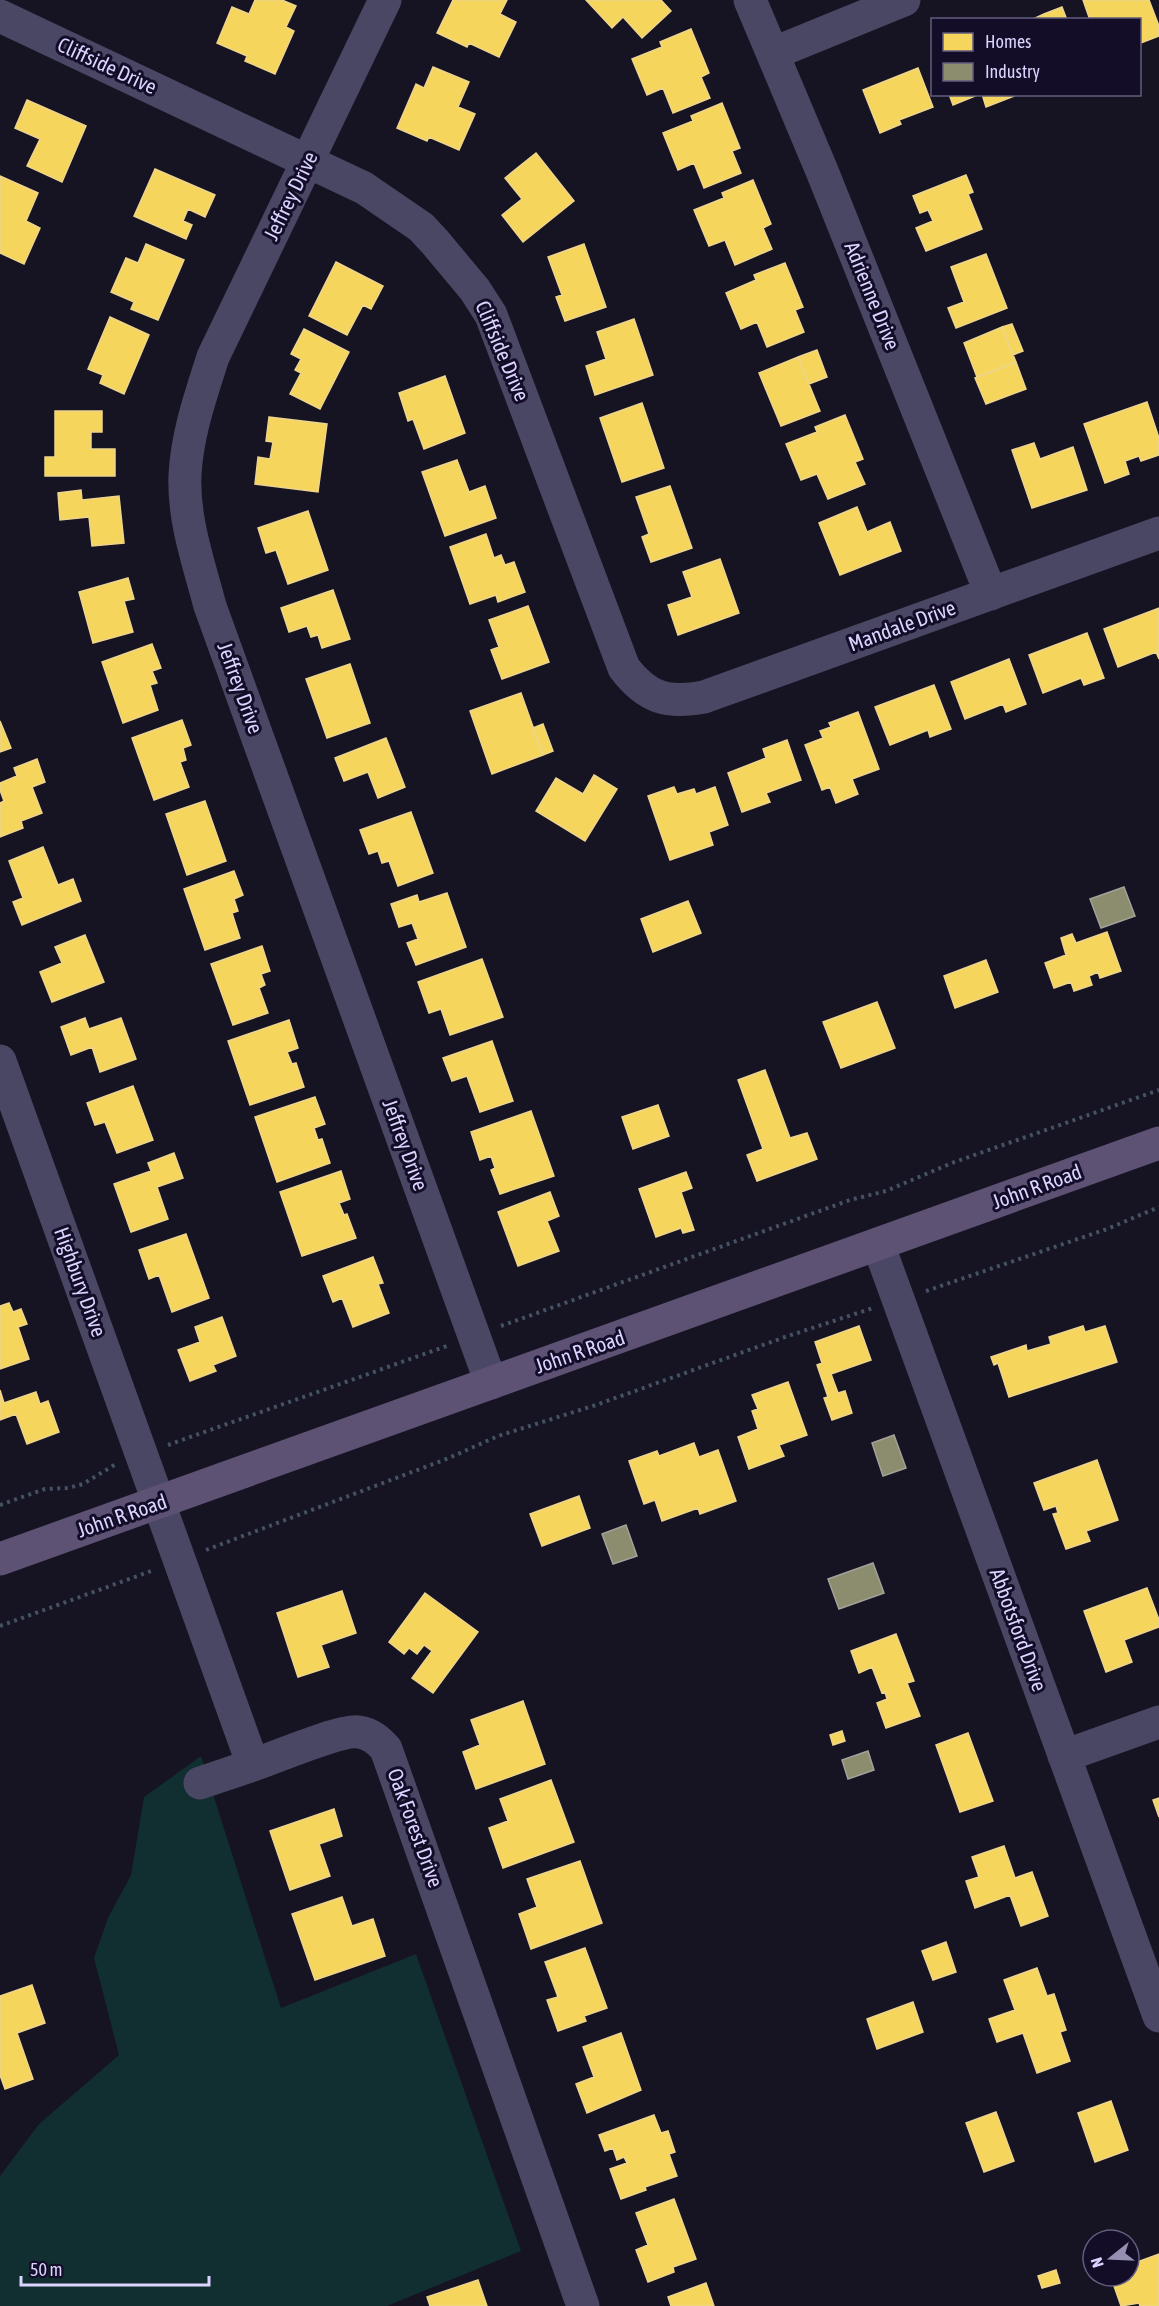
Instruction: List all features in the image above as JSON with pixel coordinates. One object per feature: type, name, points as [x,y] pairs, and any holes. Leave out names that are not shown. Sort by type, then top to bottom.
[{"type":"main road","name":"John R Road","points":[[0,1559],[1159,1143]]},
{"type":"street","points":[[0,6],[3,0]]},
{"type":"street","name":"Jeffrey Drive","points":[[385,0],[213,357],[195,415],[185,474],[187,514],[210,606],[491,1383]]},
{"type":"street","name":"Adrienne Drive","points":[[750,0],[774,52],[991,594]]},
{"type":"street","points":[[774,52],[904,0]]},
{"type":"street","name":"Cliffside Drive","points":[[0,16],[364,188],[421,227],[456,264],[480,298],[499,333],[614,646],[624,668],[644,690]]},
{"type":"street","name":"Mandale Drive","points":[[644,690],[666,699],[685,701],[704,697],[1159,533]]},
{"type":"street","name":"Highbury Drive","points":[[0,1061],[159,1503]]},
{"type":"street","name":"Abbotsford Drive","points":[[878,1244],[1159,2016]]},
{"type":"street","points":[[159,1503],[253,1765]]},
{"type":"street","points":[[1064,1756],[1159,1722]]},
{"type":"street","name":"Oak Forest Drive","points":[[200,1783],[348,1732],[369,1734],[386,1749],[583,2306]]},
{"type":"path","points":[[495,1328],[850,1200],[886,1191],[952,1163],[1159,1090]]},
{"type":"path","points":[[933,1288],[1107,1229],[1159,1207]]},
{"type":"path","points":[[218,1546],[449,1458],[498,1436],[596,1405],[864,1311]]},
{"type":"path","points":[[163,1447],[448,1346]]},
{"type":"path","points":[[0,1505],[45,1489],[68,1488],[83,1484],[119,1463]]},
{"type":"path","points":[[0,1626],[157,1569]]},
{"type":"green space","points":[[201,1756],[281,2008],[416,1954],[521,2251],[387,2306],[0,2306],[0,2176],[39,2124],[119,2055],[94,1958],[108,1918],[131,1875],[144,1797]]},
{"type":"building: Homes","points":[[255,0],[282,0],[296,6],[286,27],[294,31],[275,74],[245,61],[247,56],[217,43],[232,7],[249,14]]},
{"type":"building: Homes","points":[[453,0],[507,0],[500,14],[516,22],[499,57],[469,43],[467,47],[437,33]]},
{"type":"building: Homes","points":[[586,0],[661,0],[671,11],[642,38],[623,17],[612,28]]},
{"type":"building: Homes","points":[[1083,0],[1149,0],[1159,26],[1159,36],[1141,43],[1141,18],[1089,18]]},
{"type":"building: Homes","points":[[1062,7],[1066,18],[1035,18]]},
{"type":"building: Homes","points":[[691,29],[709,73],[701,77],[710,98],[673,113],[663,88],[647,95],[632,59],[662,47],[660,42]]},
{"type":"building: Homes","points":[[433,67],[469,82],[458,107],[475,114],[459,150],[429,137],[427,141],[397,128],[416,84],[424,88]]},
{"type":"building: Homes","points":[[918,68],[933,107],[899,120],[901,124],[880,133],[863,90]]},
{"type":"building: Homes","points":[[950,96],[975,96],[953,105]]},
{"type":"building: Homes","points":[[983,96],[1014,96],[986,107]]},
{"type":"building: Homes","points":[[27,100],[86,126],[62,182],[27,166],[40,139],[15,128]]},
{"type":"building: Homes","points":[[722,103],[740,148],[732,151],[741,173],[704,188],[694,163],[678,170],[663,133],[693,121],[691,116]]},
{"type":"building: Homes","points":[[536,153],[574,201],[523,242],[502,215],[522,199],[505,178]]},
{"type":"building: Homes","points":[[155,169],[215,195],[205,217],[188,209],[183,221],[192,225],[186,239],[134,216]]},
{"type":"building: Homes","points":[[966,175],[973,192],[968,194],[982,229],[926,251],[916,228],[933,221],[928,210],[920,213],[913,196]]},
{"type":"building: Homes","points":[[0,176],[38,193],[26,221],[40,228],[24,264],[0,253]]},
{"type":"building: Homes","points":[[753,180],[771,224],[763,228],[772,249],[735,265],[725,240],[709,246],[694,210],[724,198],[722,193]]},
{"type":"building: Homes","points":[[146,244],[184,260],[158,320],[131,309],[134,302],[111,292],[126,258],[138,263]]},
{"type":"building: Homes","points":[[584,244],[606,307],[565,321],[556,297],[562,295],[548,257]]},
{"type":"building: Homes","points":[[986,254],[1007,308],[956,328],[948,308],[964,302],[951,267]]},
{"type":"building: Homes","points":[[336,262],[383,286],[371,309],[363,305],[347,335],[309,316]]},
{"type":"building: Homes","points":[[785,263],[803,307],[795,310],[804,332],[767,347],[757,322],[741,329],[726,293],[756,280],[754,275]]},
{"type":"building: Homes","points":[[110,317],[149,335],[124,394],[100,383],[103,375],[88,369]]},
{"type":"building: Homes","points":[[634,319],[653,375],[595,395],[586,366],[606,359],[597,332]]},
{"type":"building: Homes","points":[[1012,324],[1023,351],[1013,355],[1002,327]]},
{"type":"building: Homes","points":[[1002,327],[1016,362],[977,377],[964,343]]},
{"type":"building: Homes","points":[[304,329],[349,352],[320,409],[290,394],[301,373],[295,370],[301,359],[291,354]]},
{"type":"building: Homes","points":[[817,350],[827,377],[809,384],[798,357]]},
{"type":"building: Homes","points":[[798,357],[820,411],[781,426],[759,373]]},
{"type":"building: Homes","points":[[1016,362],[1026,389],[986,404],[975,378]]},
{"type":"building: Homes","points":[[445,376],[465,433],[424,449],[413,419],[408,421],[399,393]]},
{"type":"building: Homes","points":[[1147,402],[1159,438],[1159,455],[1141,461],[1139,456],[1125,461],[1129,474],[1105,483],[1084,424]]},
{"type":"building: Homes","points":[[642,403],[664,468],[622,482],[600,418]]},
{"type":"building: Homes","points":[[55,411],[102,411],[102,432],[91,432],[91,449],[115,449],[115,476],[45,476],[45,457],[55,457]]},
{"type":"building: Homes","points":[[845,415],[863,459],[855,462],[865,484],[828,499],[817,474],[801,480],[786,444],[817,432],[815,427]]},
{"type":"building: Homes","points":[[269,417],[327,424],[318,492],[255,484],[258,457],[270,459],[273,442],[266,441]]},
{"type":"building: Homes","points":[[1034,443],[1040,459],[1073,447],[1087,490],[1032,508],[1012,450]]},
{"type":"building: Homes","points":[[457,460],[469,492],[485,486],[496,518],[445,536],[422,472]]},
{"type":"building: Homes","points":[[670,486],[692,548],[651,562],[642,537],[649,534],[636,497]]},
{"type":"building: Homes","points":[[81,490],[82,500],[119,496],[124,543],[92,546],[89,517],[60,520],[58,493]]},
{"type":"building: Homes","points":[[857,507],[867,532],[890,522],[901,551],[840,575],[819,523]]},
{"type":"building: Homes","points":[[308,511],[328,570],[288,584],[276,550],[266,553],[258,528]]},
{"type":"building: Homes","points":[[486,534],[494,558],[501,555],[505,565],[514,562],[525,592],[498,602],[496,595],[470,604],[450,547]]},
{"type":"building: Homes","points":[[720,559],[739,613],[678,635],[668,605],[692,597],[683,572]]},
{"type":"building: Homes","points":[[128,578],[134,599],[124,601],[133,632],[93,643],[79,592]]},
{"type":"building: Homes","points":[[333,590],[350,639],[322,648],[318,635],[311,637],[307,626],[289,632],[281,608]]},
{"type":"building: Homes","points":[[528,606],[549,662],[502,679],[491,650],[499,647],[489,620]]},
{"type":"building: Homes","points":[[1159,608],[1159,659],[1156,652],[1118,667],[1104,629]]},
{"type":"building: Homes","points":[[1087,633],[1104,678],[1084,685],[1081,678],[1043,693],[1029,655]]},
{"type":"building: Homes","points":[[152,644],[161,668],[152,671],[157,683],[150,685],[158,710],[123,723],[102,662]]},
{"type":"building: Homes","points":[[1009,659],[1026,704],[1006,712],[1003,704],[965,719],[951,682]]},
{"type":"building: Homes","points":[[350,664],[370,723],[327,738],[306,679]]},
{"type":"building: Homes","points":[[934,685],[951,729],[930,737],[928,730],[890,745],[875,707]]},
{"type":"building: Homes","points":[[521,693],[543,755],[492,774],[470,711]]},
{"type":"building: Homes","points":[[858,712],[879,769],[852,779],[858,794],[836,803],[830,787],[822,790],[805,745],[823,738],[820,731],[831,727],[829,723]]},
{"type":"building: Homes","points":[[182,720],[191,745],[183,748],[186,760],[180,762],[189,787],[154,800],[132,738]]},
{"type":"building: Homes","points":[[0,721],[11,748],[0,752]]},
{"type":"building: Homes","points":[[543,724],[553,751],[543,755],[533,728]]},
{"type":"building: Homes","points":[[386,738],[405,787],[378,798],[368,772],[344,781],[335,758]]},
{"type":"building: Homes","points":[[787,740],[801,780],[766,793],[770,802],[742,812],[728,773],[766,758],[763,749]]},
{"type":"building: Homes","points":[[37,759],[45,782],[32,787],[42,813],[21,821],[23,828],[0,837],[0,803],[4,801],[0,783],[17,776],[14,768]]},
{"type":"building: Homes","points":[[594,775],[617,789],[585,841],[536,811],[556,778],[583,794]]},
{"type":"building: Homes","points":[[674,787],[677,794],[694,789],[696,794],[715,787],[728,825],[709,832],[713,845],[670,860],[648,796]]},
{"type":"building: Homes","points":[[205,801],[226,861],[187,875],[166,814]]},
{"type":"building: Homes","points":[[411,812],[433,873],[398,886],[389,861],[382,863],[378,851],[369,854],[360,830]]},
{"type":"building: Homes","points":[[43,847],[58,885],[73,879],[81,901],[22,925],[13,902],[23,898],[9,861]]},
{"type":"building: Homes","points":[[234,871],[243,895],[234,899],[238,911],[232,913],[240,938],[205,950],[184,889]]},
{"type":"building: Homes","points":[[447,893],[466,947],[416,965],[407,943],[418,939],[412,923],[399,927],[391,904],[417,895],[419,902]]},
{"type":"building: Homes","points":[[688,901],[701,933],[653,952],[641,919]]},
{"type":"building: Homes","points":[[1107,932],[1121,971],[1100,978],[1098,972],[1089,976],[1092,985],[1074,991],[1071,982],[1054,988],[1045,963],[1066,955],[1061,938],[1072,934],[1076,943]]},
{"type":"building: Homes","points":[[85,935],[104,982],[52,1002],[40,972],[62,963],[55,947]]},
{"type":"building: Homes","points":[[262,946],[270,971],[261,974],[265,985],[259,988],[268,1013],[233,1025],[211,964]]},
{"type":"building: Homes","points":[[482,959],[503,1017],[450,1035],[441,1009],[429,1013],[418,982]]},
{"type":"building: Homes","points":[[986,960],[998,992],[955,1008],[944,976]]},
{"type":"building: Homes","points":[[877,1002],[895,1048],[841,1068],[823,1022]]},
{"type":"building: Homes","points":[[85,1018],[89,1029],[121,1018],[136,1059],[100,1072],[92,1047],[71,1055],[61,1027]]},
{"type":"building: Homes","points":[[289,1020],[298,1048],[287,1052],[292,1064],[296,1063],[304,1087],[250,1105],[228,1041]]},
{"type":"building: Homes","points":[[492,1041],[513,1101],[480,1112],[467,1076],[452,1081],[443,1058]]},
{"type":"building: Homes","points":[[765,1070],[790,1138],[807,1133],[817,1159],[757,1181],[747,1155],[763,1149],[738,1080]]},
{"type":"building: Homes","points":[[133,1086],[153,1140],[117,1153],[105,1122],[95,1125],[87,1103]]},
{"type":"building: Homes","points":[[315,1097],[325,1124],[314,1128],[318,1140],[322,1139],[330,1163],[277,1182],[255,1117]]},
{"type":"building: Homes","points":[[658,1105],[669,1136],[633,1149],[622,1117]]},
{"type":"building: Homes","points":[[531,1111],[554,1176],[500,1194],[491,1170],[495,1168],[491,1156],[480,1160],[471,1132]]},
{"type":"building: Homes","points":[[174,1153],[183,1178],[157,1187],[168,1219],[131,1232],[114,1184],[151,1171],[148,1163]]},
{"type":"building: Homes","points":[[341,1171],[350,1199],[339,1203],[344,1215],[347,1214],[356,1238],[302,1256],[280,1192]]},
{"type":"building: Homes","points":[[686,1172],[692,1188],[681,1192],[694,1230],[683,1233],[681,1228],[656,1237],[639,1189]]},
{"type":"building: Homes","points":[[550,1192],[559,1216],[547,1221],[559,1251],[518,1266],[498,1212]]},
{"type":"building: Homes","points":[[186,1234],[209,1298],[172,1312],[159,1275],[149,1279],[139,1250]]},
{"type":"building: Homes","points":[[373,1257],[383,1283],[378,1284],[389,1313],[353,1327],[342,1298],[333,1302],[323,1276]]},
{"type":"building: Homes","points":[[9,1303],[13,1312],[21,1309],[27,1324],[18,1327],[29,1359],[0,1369],[0,1306]]},
{"type":"building: Homes","points":[[222,1317],[236,1356],[213,1365],[216,1371],[190,1381],[178,1350],[200,1342],[195,1327]]},
{"type":"building: Homes","points":[[859,1326],[871,1360],[831,1374],[838,1393],[845,1391],[852,1413],[832,1420],[824,1398],[828,1397],[817,1365],[822,1363],[815,1342]]},
{"type":"building: Homes","points":[[1083,1326],[1085,1332],[1105,1326],[1117,1362],[1009,1397],[998,1363],[994,1365],[991,1357],[1026,1345],[1027,1351],[1051,1344],[1049,1337]]},
{"type":"building: Homes","points":[[788,1382],[807,1435],[779,1445],[784,1456],[749,1469],[738,1437],[758,1429],[752,1411],[758,1409],[752,1395]]},
{"type":"building: Homes","points":[[0,1390],[4,1403],[36,1392],[40,1404],[48,1401],[59,1432],[27,1444],[16,1414],[0,1420]]},
{"type":"building: Homes","points":[[694,1443],[699,1457],[718,1450],[736,1501],[700,1514],[698,1508],[662,1521],[655,1500],[644,1504],[629,1461],[657,1451],[659,1456]]},
{"type":"building: Homes","points":[[1097,1460],[1118,1520],[1086,1531],[1090,1541],[1066,1549],[1053,1514],[1058,1513],[1056,1506],[1044,1510],[1034,1483]]},
{"type":"building: Homes","points":[[579,1496],[590,1528],[542,1546],[530,1514]]},
{"type":"building: Homes","points":[[1147,1588],[1159,1620],[1159,1627],[1124,1640],[1132,1662],[1106,1672],[1084,1611]]},
{"type":"building: Homes","points":[[342,1591],[356,1633],[321,1645],[329,1667],[298,1677],[277,1613]]},
{"type":"building: Homes","points":[[425,1593],[478,1632],[433,1693],[412,1678],[432,1651],[424,1645],[417,1654],[409,1648],[404,1654],[389,1642]]},
{"type":"building: Homes","points":[[896,1634],[914,1681],[907,1683],[920,1716],[886,1728],[877,1703],[887,1699],[885,1692],[882,1693],[872,1667],[859,1673],[851,1651]]},
{"type":"building: Homes","points":[[523,1701],[545,1764],[476,1789],[463,1752],[480,1745],[471,1720]]},
{"type":"building: Homes","points":[[842,1731],[845,1741],[833,1745],[830,1735]]},
{"type":"building: Homes","points":[[968,1733],[993,1801],[960,1812],[936,1745]]},
{"type":"building: Homes","points":[[551,1780],[574,1842],[503,1868],[489,1828],[508,1821],[500,1799]]},
{"type":"building: Homes","points":[[1159,1798],[1159,1817],[1153,1800]]},
{"type":"building: Homes","points":[[334,1809],[342,1836],[319,1844],[330,1876],[290,1890],[270,1831]]},
{"type":"building: Homes","points":[[1004,1846],[1015,1878],[1032,1872],[1048,1916],[1021,1926],[1010,1895],[975,1908],[966,1881],[979,1877],[972,1857]]},
{"type":"building: Homes","points":[[580,1861],[602,1923],[531,1949],[519,1914],[537,1907],[527,1879]]},
{"type":"building: Homes","points":[[342,1897],[352,1926],[373,1919],[385,1956],[315,1980],[292,1914]]},
{"type":"building: Homes","points":[[946,1942],[956,1972],[933,1980],[922,1951]]},
{"type":"building: Homes","points":[[585,1948],[607,2008],[584,2016],[586,2021],[558,2031],[547,2000],[558,1997],[545,1962]]},
{"type":"building: Homes","points":[[1037,1968],[1047,1996],[1054,1994],[1066,2030],[1060,2032],[1070,2061],[1037,2073],[1023,2033],[997,2042],[989,2019],[1015,2010],[1004,1980]]},
{"type":"building: Homes","points":[[32,1985],[45,2023],[17,2033],[33,2079],[5,2089],[0,2075],[0,1996]]},
{"type":"building: Homes","points":[[913,2002],[923,2032],[877,2049],[867,2019]]},
{"type":"building: Homes","points":[[621,2033],[641,2090],[587,2113],[576,2084],[594,2077],[583,2047]]},
{"type":"building: Homes","points":[[1111,2101],[1128,2150],[1095,2162],[1078,2113]]},
{"type":"building: Homes","points":[[996,2112],[1014,2161],[984,2172],[966,2123]]},
{"type":"building: Homes","points":[[654,2115],[661,2133],[668,2131],[675,2152],[669,2154],[677,2176],[645,2187],[646,2190],[621,2199],[610,2169],[627,2163],[624,2157],[617,2160],[613,2148],[605,2151],[599,2135]]},
{"type":"building: Homes","points":[[674,2199],[696,2259],[673,2267],[674,2272],[648,2282],[636,2250],[648,2245],[636,2213]]},
{"type":"building: Homes","points":[[1159,2254],[1159,2306],[1140,2306],[1139,2303],[1121,2306],[1115,2288],[1141,2288],[1141,2261]]},
{"type":"building: Homes","points":[[1056,2270],[1060,2283],[1042,2288],[1038,2276]]},
{"type":"building: Homes","points":[[478,2280],[487,2306],[430,2306],[427,2297]]},
{"type":"building: Homes","points":[[706,2283],[714,2306],[671,2306],[668,2297]]},
{"type":"building: Industry","points":[[1124,887],[1135,916],[1101,928],[1090,899]]},
{"type":"building: Industry","points":[[894,1435],[906,1468],[883,1476],[872,1443]]},
{"type":"building: Industry","points":[[626,1525],[637,1556],[613,1564],[602,1534]]},
{"type":"building: Industry","points":[[873,1563],[884,1593],[839,1609],[828,1579]]},
{"type":"building: Industry","points":[[868,1751],[874,1770],[848,1779],[842,1760]]}]
